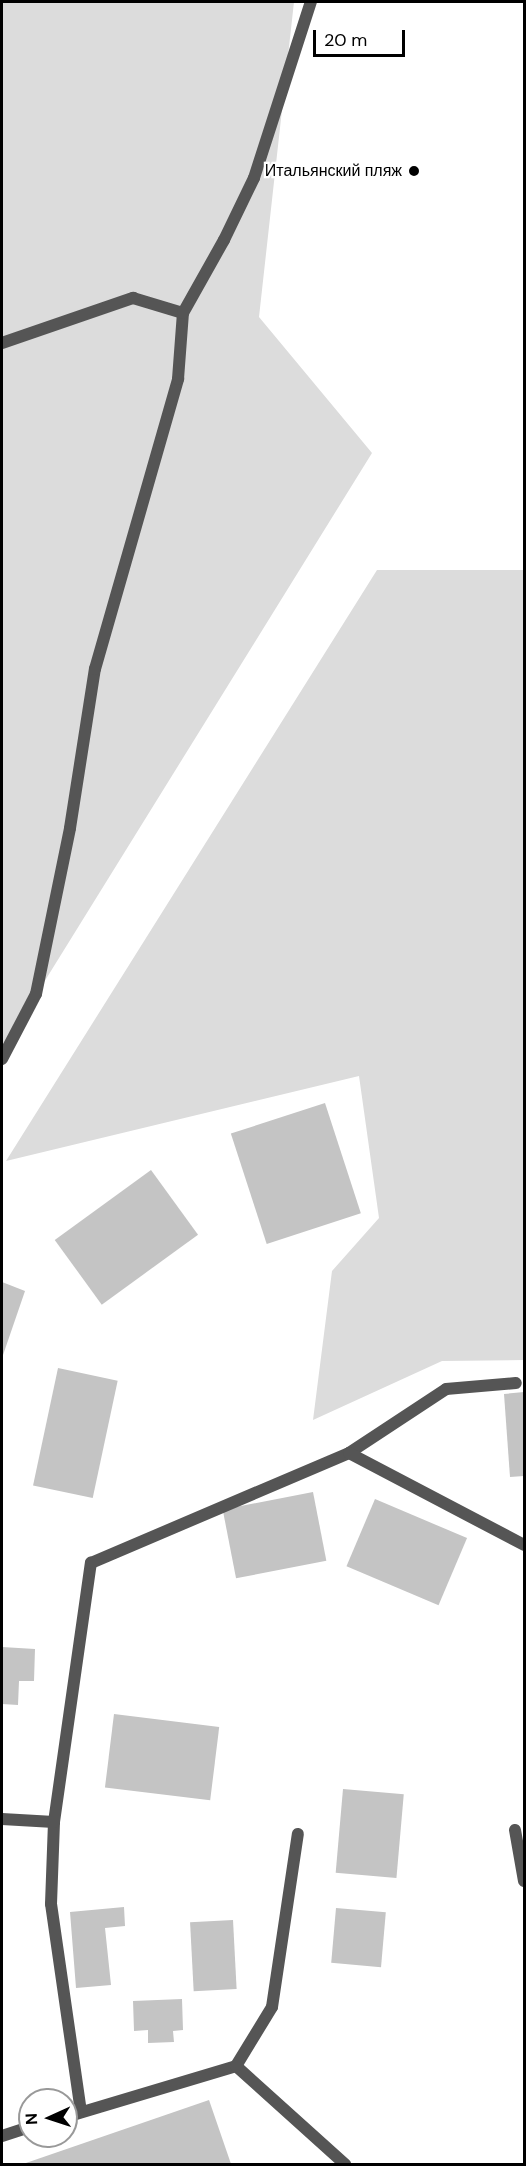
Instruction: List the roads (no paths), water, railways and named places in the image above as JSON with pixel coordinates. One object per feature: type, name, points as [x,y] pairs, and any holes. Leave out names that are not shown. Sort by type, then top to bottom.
[{"type":"street","points":[[2,1059],[36,994],[70,828],[95,669],[178,379],[183,314],[224,240],[254,178],[311,2]]},
{"type":"street","points":[[2,343],[133,298],[183,314]]},
{"type":"street","points":[[81,2112],[51,1904],[54,1822],[91,1563],[349,1454],[446,1389],[516,1383]]},
{"type":"street","points":[[349,1454],[525,1545]]},
{"type":"street","points":[[2,1819],[54,1822]]},
{"type":"street","points":[[515,1830],[525,1881]]},
{"type":"street","points":[[78,2113],[236,2066],[272,2007],[298,1834]]},
{"type":"street","points":[[236,2066],[345,2164]]},
{"type":"street","points":[[2,2136],[18,2131]]},
{"type":"place","name":"Итальянский пляж","points":[[414,171]]}]
